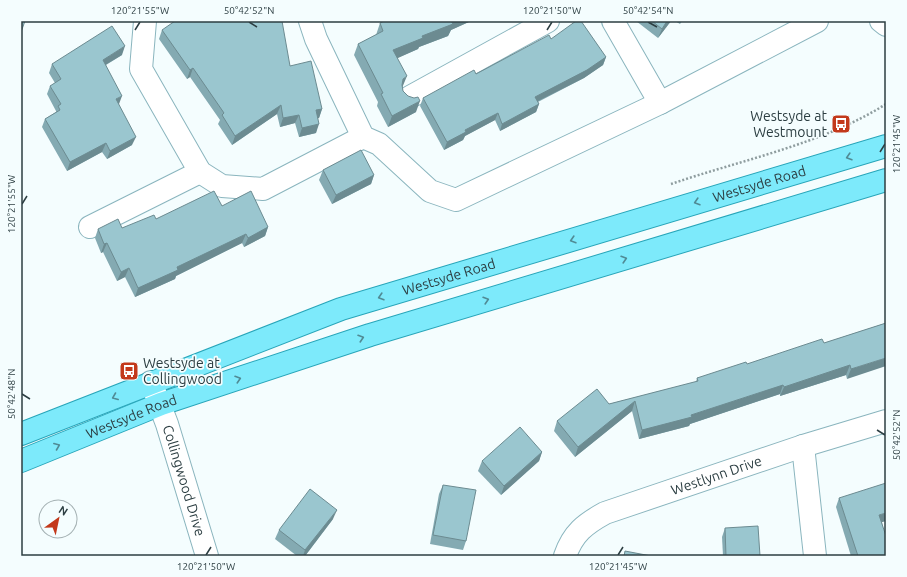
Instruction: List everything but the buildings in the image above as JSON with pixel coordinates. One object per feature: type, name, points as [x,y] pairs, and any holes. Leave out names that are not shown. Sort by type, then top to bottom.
[{"type":"main road","name":"Westsyde Road","points":[[21,434],[341,309],[886,146]]},
{"type":"main road","name":"Westsyde Road","points":[[21,461],[161,404],[370,335],[886,180]]},
{"type":"street","points":[[145,21],[141,69],[200,172],[222,186],[263,189],[362,137]]},
{"type":"street","points":[[310,21],[316,39],[362,137],[379,144],[430,191],[456,200],[660,104],[817,21]]},
{"type":"street","points":[[410,97],[548,21]]},
{"type":"street","points":[[613,21],[660,104]]},
{"type":"street","points":[[881,21],[886,25]]},
{"type":"street","points":[[90,227],[200,172]]},
{"type":"street","name":"Collingwood Drive","points":[[152,382],[161,404],[207,556]]},
{"type":"street","name":"Westlynn Drive","points":[[565,556],[576,534],[588,523],[605,513],[803,446],[886,421]]},
{"type":"street","points":[[803,446],[815,556]]},
{"type":"place","name":"Westsyde at Westmount","points":[[841,124]]},
{"type":"place","name":"Westsyde at Collingwood","points":[[129,371]]}]
